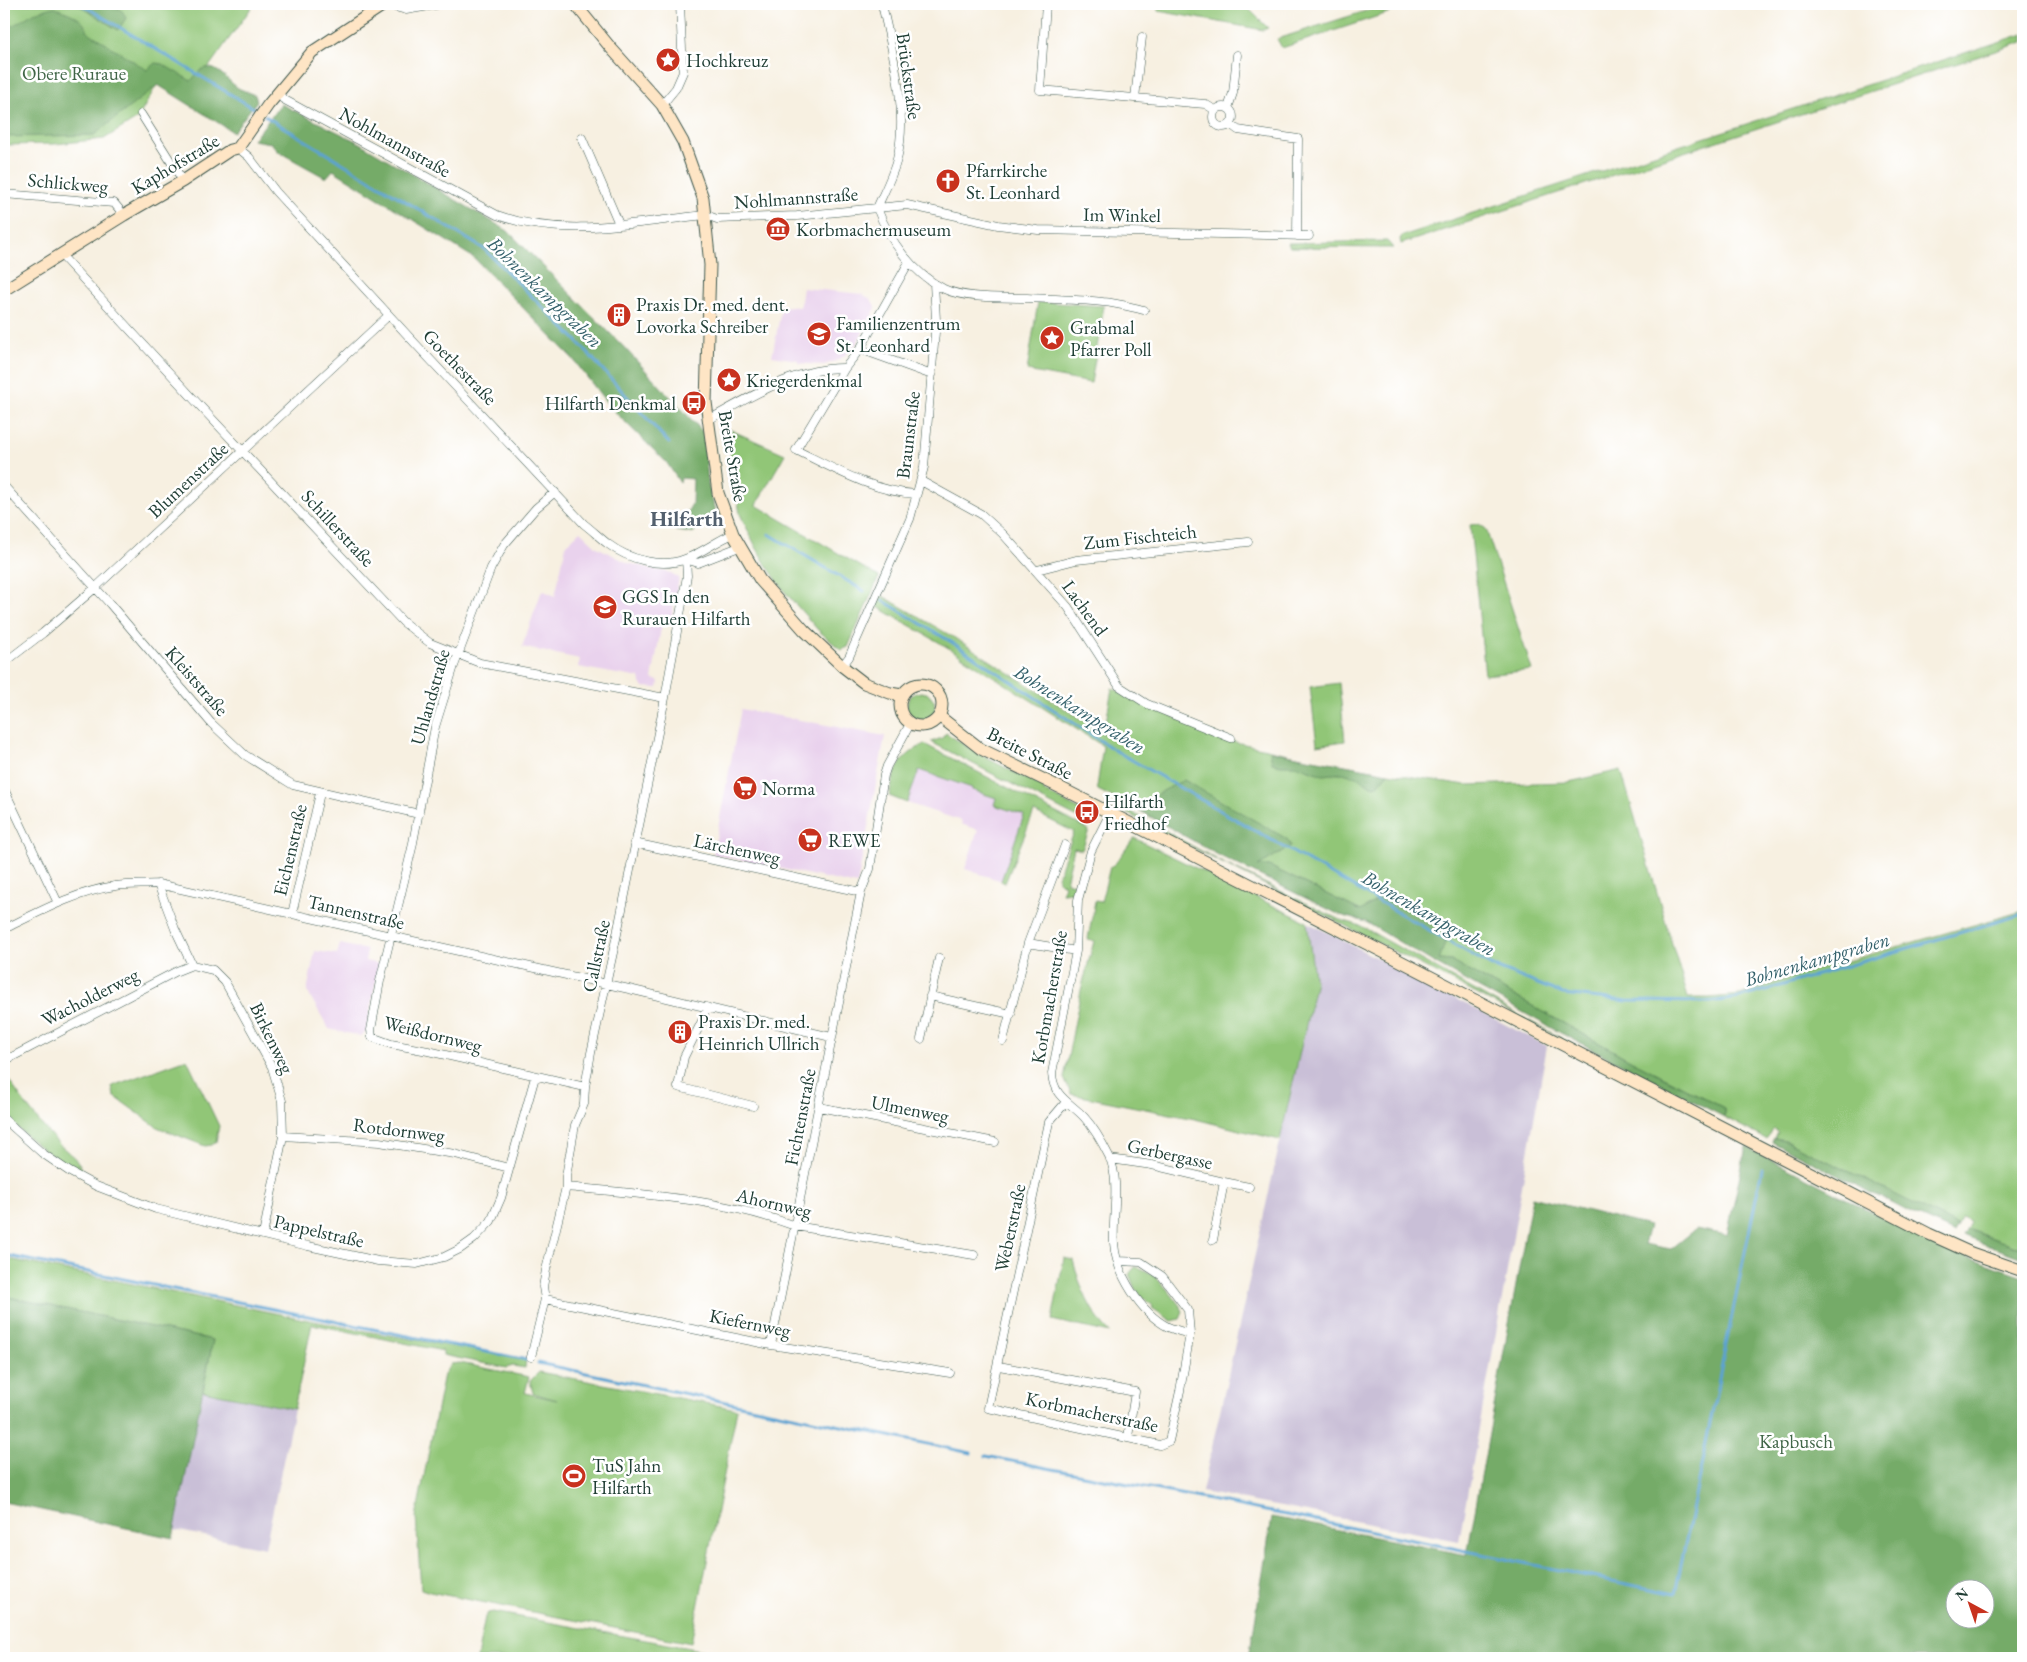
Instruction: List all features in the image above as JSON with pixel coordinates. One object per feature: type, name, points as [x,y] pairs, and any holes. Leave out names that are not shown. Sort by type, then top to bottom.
[{"type":"main road","name":"Kaphofstraße","points":[[4,290],[124,215],[183,181],[230,150],[238,148],[248,131],[278,92],[312,52],[384,4]]},
{"type":"main road","name":"Breite Straße","points":[[575,4],[610,48],[662,106],[683,142],[703,198],[710,265],[706,386],[708,420],[718,493],[733,534],[760,580],[804,630],[842,666],[864,682],[890,693],[902,695]]},
{"type":"main road","points":[[923,684],[931,687],[937,692],[941,700],[942,708],[939,716],[928,725],[918,726],[910,724],[901,713],[899,704],[902,695],[907,689],[915,685],[923,684]]},
{"type":"main road","name":"Breite Straße","points":[[939,716],[980,750],[1110,813],[1399,960],[1929,1234],[1971,1253],[2023,1271]]},
{"type":"street","points":[[384,4],[406,10],[441,4]]},
{"type":"street","points":[[662,106],[676,88],[683,72],[680,4]]},
{"type":"street","name":"Brückstraße","points":[[877,208],[897,158],[901,120],[891,47],[882,4]]},
{"type":"street","points":[[1046,4],[1040,90],[1205,104],[1215,110]]},
{"type":"street","points":[[1135,98],[1142,37]]},
{"type":"street","points":[[1228,108],[1234,93],[1237,56]]},
{"type":"street","name":"Nohlmannstraße","points":[[278,92],[283,99],[497,216],[512,221],[553,227],[591,228],[706,215],[717,219],[727,219],[797,216],[877,208],[886,231],[909,262],[945,290],[964,294],[1103,302],[1144,310]]},
{"type":"street","points":[[1221,106],[1228,108],[1233,117],[1230,124],[1220,127],[1214,123],[1212,116],[1215,110],[1221,106]]},
{"type":"street","points":[[141,114],[183,181]]},
{"type":"street","points":[[1230,124],[1238,130],[1298,139],[1297,236]]},
{"type":"street","points":[[582,138],[619,224]]},
{"type":"street","name":"Goethestraße","points":[[238,148],[249,157],[276,192],[389,315],[584,524],[607,544],[624,554],[658,563],[673,563],[686,559],[733,534]]},
{"type":"street","name":"Schlickweg","points":[[4,194],[114,203],[124,215]]},
{"type":"street","name":"Im Winkel","points":[[877,208],[907,205],[998,225],[1038,230],[1309,236]]},
{"type":"street","name":"Schillerstraße","points":[[61,255],[403,622],[430,642],[480,662],[665,698]]},
{"type":"street","points":[[909,262],[860,349],[845,368],[796,450],[868,483],[906,494],[916,494]]},
{"type":"street","name":"Braunstraße","points":[[842,666],[849,657],[910,519],[921,481],[924,467],[936,320],[934,283]]},
{"type":"street","name":"Blumenstraße","points":[[4,663],[44,633],[95,588],[389,315]]},
{"type":"street","points":[[860,349],[932,375]]},
{"type":"street","points":[[708,420],[774,384],[835,368],[845,368]]},
{"type":"street","name":"Lachend","points":[[921,481],[980,514],[1003,534],[1068,607],[1119,686],[1147,704],[1231,738]]},
{"type":"street","name":"Kleiststraße","points":[[4,486],[211,723],[245,755],[293,785],[320,793],[419,814]]},
{"type":"street","name":"Uhlandstraße","points":[[390,937],[412,848],[435,727],[459,654],[491,568],[504,545],[536,508],[555,492]]},
{"type":"street","name":"Zum Fischteich","points":[[1037,570],[1076,560],[1248,542]]},
{"type":"street","name":"Goethestraße","points":[[686,559],[698,563],[740,547]]},
{"type":"street","name":"Callstraße","points":[[531,1357],[545,1299],[543,1287],[546,1270],[566,1187],[566,1176],[576,1125],[584,1104],[585,1087],[665,698],[687,576],[686,559]]},
{"type":"street","name":"Fichtenstraße","points":[[771,1345],[861,892],[870,869],[884,775],[910,724]]},
{"type":"street","points":[[4,789],[58,903]]},
{"type":"street","name":"Eichenstraße","points":[[292,914],[320,793]]},
{"type":"street","name":"Korbmacherstraße","points":[[1110,813],[1091,851],[1078,900],[1076,951],[1052,1073],[1053,1084],[1066,1102],[1083,1116],[1097,1133],[1110,1159],[1114,1179],[1114,1244],[1118,1260],[1132,1294],[1151,1314],[1168,1327],[1190,1334]]},
{"type":"street","name":"Lärchenweg","points":[[634,843],[861,892]]},
{"type":"street","points":[[1003,1041],[1028,943],[1065,845]]},
{"type":"street","points":[[158,884],[175,929],[192,965]]},
{"type":"street","name":"Tannenstraße","points":[[4,930],[58,903],[115,886],[158,884],[607,984],[831,1037]]},
{"type":"street","name":"Weißdornweg","points":[[390,937],[371,1030],[372,1037],[391,1044],[585,1087]]},
{"type":"street","points":[[1028,943],[1076,951]]},
{"type":"street","points":[[921,1039],[939,958]]},
{"type":"street","name":"Wacholderweg","points":[[4,1060],[192,965]]},
{"type":"street","name":"Birkenweg","points":[[192,965],[213,970],[225,982],[272,1067],[282,1101],[283,1136],[263,1234]]},
{"type":"street","points":[[930,996],[1011,1014]]},
{"type":"street","points":[[706,1007],[703,1019],[684,1057],[678,1088],[753,1106]]},
{"type":"street","name":"Pappelstraße","points":[[4,1120],[42,1153],[96,1186],[156,1209],[378,1261],[417,1264],[431,1261],[460,1249],[491,1221],[536,1077]]},
{"type":"street","name":"Weberstraße","points":[[988,1408],[999,1366],[1050,1122],[1066,1102]]},
{"type":"street","name":"Ulmenweg","points":[[819,1107],[995,1142]]},
{"type":"street","name":"Rotdornweg","points":[[283,1136],[379,1142],[455,1154],[509,1168]]},
{"type":"street","name":"Gerbergasse","points":[[1110,1159],[1152,1165],[1249,1187]]},
{"type":"street","name":"Gerbergasse","points":[[1213,1240],[1224,1182]]},
{"type":"street","name":"Ahornweg","points":[[566,1187],[657,1196],[775,1219],[795,1226],[974,1255]]},
{"type":"street","name":"Korbmacherstraße","points":[[988,1408],[1160,1445],[1169,1441],[1190,1334],[1188,1310],[1162,1276],[1141,1262],[1118,1260]]},
{"type":"street","name":"Kiefernweg","points":[[545,1299],[771,1345],[950,1373]]},
{"type":"street","points":[[999,1366],[1135,1392],[1128,1437]]},
{"type":"shaded area","name":"Familienzentrum St. Leonhard","points":[[803,288],[861,294],[871,299],[876,308],[857,343],[836,361],[824,365],[809,364],[798,363],[798,360],[772,356],[782,306],[800,307]]},
{"type":"shaded area","name":"GGS In den Rurauen Hilfarth","points":[[580,531],[597,547],[628,563],[671,573],[679,578],[671,619],[663,617],[652,679],[659,681],[658,688],[642,687],[640,678],[578,667],[580,659],[522,647],[542,590],[555,596],[566,545]]},
{"type":"shaded area","points":[[741,709],[885,736],[857,885],[713,854]]},
{"type":"shaded area","points":[[918,770],[997,798],[995,805],[1025,815],[1002,881],[965,869],[978,830],[961,824],[962,821],[907,803]]},
{"type":"shaded area","points":[[1307,922],[1547,1046],[1459,1541],[1202,1492],[1315,985]]},
{"type":"shaded area","points":[[340,944],[367,950],[365,961],[379,964],[366,1032],[360,1036],[329,1029],[307,991],[315,951],[337,954]]},
{"type":"shaded area","points":[[203,1391],[294,1409],[265,1548],[174,1530]]},
{"type":"green space","name":"Obere Ruraue","points":[[4,4],[254,4],[188,96],[160,79],[138,118],[104,139],[55,144],[4,145]]},
{"type":"green space","points":[[77,4],[106,4],[118,8],[126,18],[118,30]]},
{"type":"green space","points":[[1159,4],[1244,4],[1268,28],[1263,30],[1158,11]]},
{"type":"green space","points":[[1388,4],[1415,4],[1282,48],[1277,39]]},
{"type":"green space","points":[[53,7],[79,19],[83,22],[88,32],[147,70],[155,63],[162,64],[191,81],[202,70],[211,68],[220,72],[236,87],[255,95],[257,101],[233,132],[158,85],[94,135],[4,137],[4,31],[34,13]]},
{"type":"green space","points":[[2023,34],[2023,42],[1401,244],[1400,239],[1402,236]]},
{"type":"green space","points":[[281,104],[358,142],[508,231],[620,343],[704,433],[708,484],[715,510],[693,533],[676,531],[692,504],[693,479],[681,478],[680,483],[667,463],[610,407],[573,359],[474,258],[333,170],[326,178],[279,152],[271,143],[253,140]]},
{"type":"green space","points":[[1387,241],[1393,248],[1290,247],[1288,243]]},
{"type":"green space","points":[[1038,302],[1104,306],[1091,383],[1027,371]]},
{"type":"green space","points":[[726,428],[785,454],[756,505],[879,577],[848,647],[841,650],[818,630],[785,592],[765,563],[740,514]]},
{"type":"green space","points":[[1479,524],[1486,529],[1532,670],[1485,675],[1470,525]]},
{"type":"green space","points":[[881,595],[960,641],[1104,734],[1112,688],[1231,741],[1310,759],[1388,773],[1466,785],[1569,782],[1621,770],[1688,998],[1740,995],[1801,974],[2023,911],[2023,1249],[1967,1229],[1970,1221],[1962,1217],[1957,1225],[1785,1140],[1774,1138],[1778,1132],[1774,1129],[1766,1139],[1724,1117],[1724,1108],[1630,1060],[1451,961],[1438,960],[1381,897],[1361,911],[1269,866],[1256,866],[1290,846],[1146,806],[1142,812],[1098,790],[1103,746],[947,647],[876,606]]},
{"type":"green space","points":[[1339,683],[1345,741],[1317,745],[1310,687]]},
{"type":"green space","points":[[921,692],[931,696],[935,706],[931,716],[921,720],[911,716],[907,706],[911,696]]},
{"type":"green space","points":[[946,733],[977,753],[1044,788],[1043,791],[1080,810],[1081,807],[1091,816],[1093,826],[931,742],[942,738]]},
{"type":"green space","points":[[924,744],[1089,830],[1082,850],[1074,848],[1066,882],[1074,884],[1073,892],[1062,893],[1065,885],[1058,881],[1058,876],[1074,832],[1034,812],[1005,883],[1001,881],[1024,815],[994,805],[996,798],[919,770],[907,803],[889,796],[899,765],[908,755]]},
{"type":"green space","points":[[1270,751],[1388,773],[1378,785],[1371,786],[1360,778],[1343,773],[1323,775],[1295,765],[1272,763]]},
{"type":"green space","points":[[1184,780],[1287,839],[1291,846],[1258,866],[1269,866],[1361,911],[1382,897],[1389,897],[1441,927],[1447,937],[1439,960],[1451,961],[1630,1060],[1724,1108],[1724,1117],[1553,1029],[1436,964],[1366,922],[1340,915],[1220,856],[1142,812],[1157,794]]},
{"type":"green space","points":[[1124,808],[1223,863],[1338,919],[1361,926],[1585,1051],[1153,827],[1123,811]]},
{"type":"green space","points":[[1134,838],[1307,922],[1315,985],[1280,1140],[1195,1119],[1071,1094],[1064,1078],[1081,990],[1094,941],[1088,939],[1095,901],[1101,902],[1110,867],[1115,864]]},
{"type":"green space","points":[[187,1059],[219,1126],[216,1142],[212,1145],[205,1146],[157,1127],[114,1096],[112,1086]]},
{"type":"green space","points":[[4,1073],[36,1117],[57,1142],[76,1160],[83,1172],[79,1173],[39,1146],[20,1131],[4,1113]]},
{"type":"green space","points":[[1774,1138],[1785,1140],[1957,1225],[1953,1232],[1915,1215],[1772,1142]]},
{"type":"green space","name":"Kapbusch","points":[[1746,1147],[1911,1232],[1959,1254],[2023,1276],[2023,1658],[1249,1658],[1272,1517],[1467,1555],[1532,1197],[1649,1226],[1644,1244],[1671,1249],[1696,1229],[1727,1235]]},
{"type":"green space","points":[[1967,1229],[2023,1249],[2022,1258],[1963,1236]]},
{"type":"green space","points":[[4,1258],[353,1329],[526,1359],[525,1368],[513,1366],[506,1368],[443,1355],[443,1351],[312,1324],[294,1409],[203,1391],[213,1340],[4,1296]]},
{"type":"green space","points":[[1064,1258],[1073,1260],[1091,1308],[1110,1333],[1052,1320]]},
{"type":"green space","points":[[1135,1267],[1149,1272],[1167,1290],[1182,1309],[1183,1312],[1180,1319],[1172,1321],[1152,1308],[1153,1306],[1135,1289],[1129,1274]]},
{"type":"green space","points":[[4,1296],[213,1340],[173,1538],[4,1502]]},
{"type":"green space","name":"TuS Jahn Hilfarth","points":[[460,1363],[529,1377],[525,1393],[557,1400],[533,1393],[530,1381],[539,1372],[737,1409],[691,1643],[421,1589],[416,1517],[444,1374],[451,1364]]},
{"type":"green space","points":[[493,1612],[744,1658],[477,1658],[485,1617],[488,1613]]},
{"type":"waterway","points":[[81,4],[260,112]]},
{"type":"waterway","name":"Bohnenkampgraben","points":[[265,116],[484,249],[575,339],[669,443]]},
{"type":"waterway","name":"Bohnenkampgraben","points":[[769,534],[864,591]]},
{"type":"waterway","name":"Bohnenkampgraben","points":[[882,600],[953,643],[1116,751],[1490,965],[1563,994],[1627,1001],[1710,1002],[1739,998],[2023,914]]},
{"type":"waterway","points":[[986,1456],[1675,1594],[1762,1169]]},
{"type":"waterway","points":[[4,1255],[527,1360]]},
{"type":"waterway","points":[[538,1363],[971,1453]]},
{"type":"place","name":"Hochkreuz","points":[[668,60]]},
{"type":"place","name":"Pfarrkirche St. Leonhard","points":[[948,181]]},
{"type":"place","name":"Korbmachermuseum","points":[[778,229]]},
{"type":"place","name":"Praxis Dr. med. dent. Lovorka Schreiber","points":[[619,315]]},
{"type":"place","name":"Familienzentrum St. Leonhard","points":[[819,334]]},
{"type":"place","name":"Grabmal Pfarrer Poll","points":[[1052,338]]},
{"type":"place","name":"Kriegerdenkmal","points":[[729,380]]},
{"type":"place","name":"Hilfarth Denkmal","points":[[694,403]]},
{"type":"place","name":"GGS In den Rurauen Hilfarth","points":[[605,607]]},
{"type":"place","name":"Norma","points":[[745,788]]},
{"type":"place","name":"Hilfarth Friedhof","points":[[1087,812]]},
{"type":"place","name":"REWE","points":[[810,840]]},
{"type":"place","name":"Praxis Dr. med. Heinrich Ullrich","points":[[680,1032]]},
{"type":"place","name":"TuS Jahn Hilfarth","points":[[574,1476]]},
{"type":"district","name":"Hilfarth","points":[[687,518]]}]
